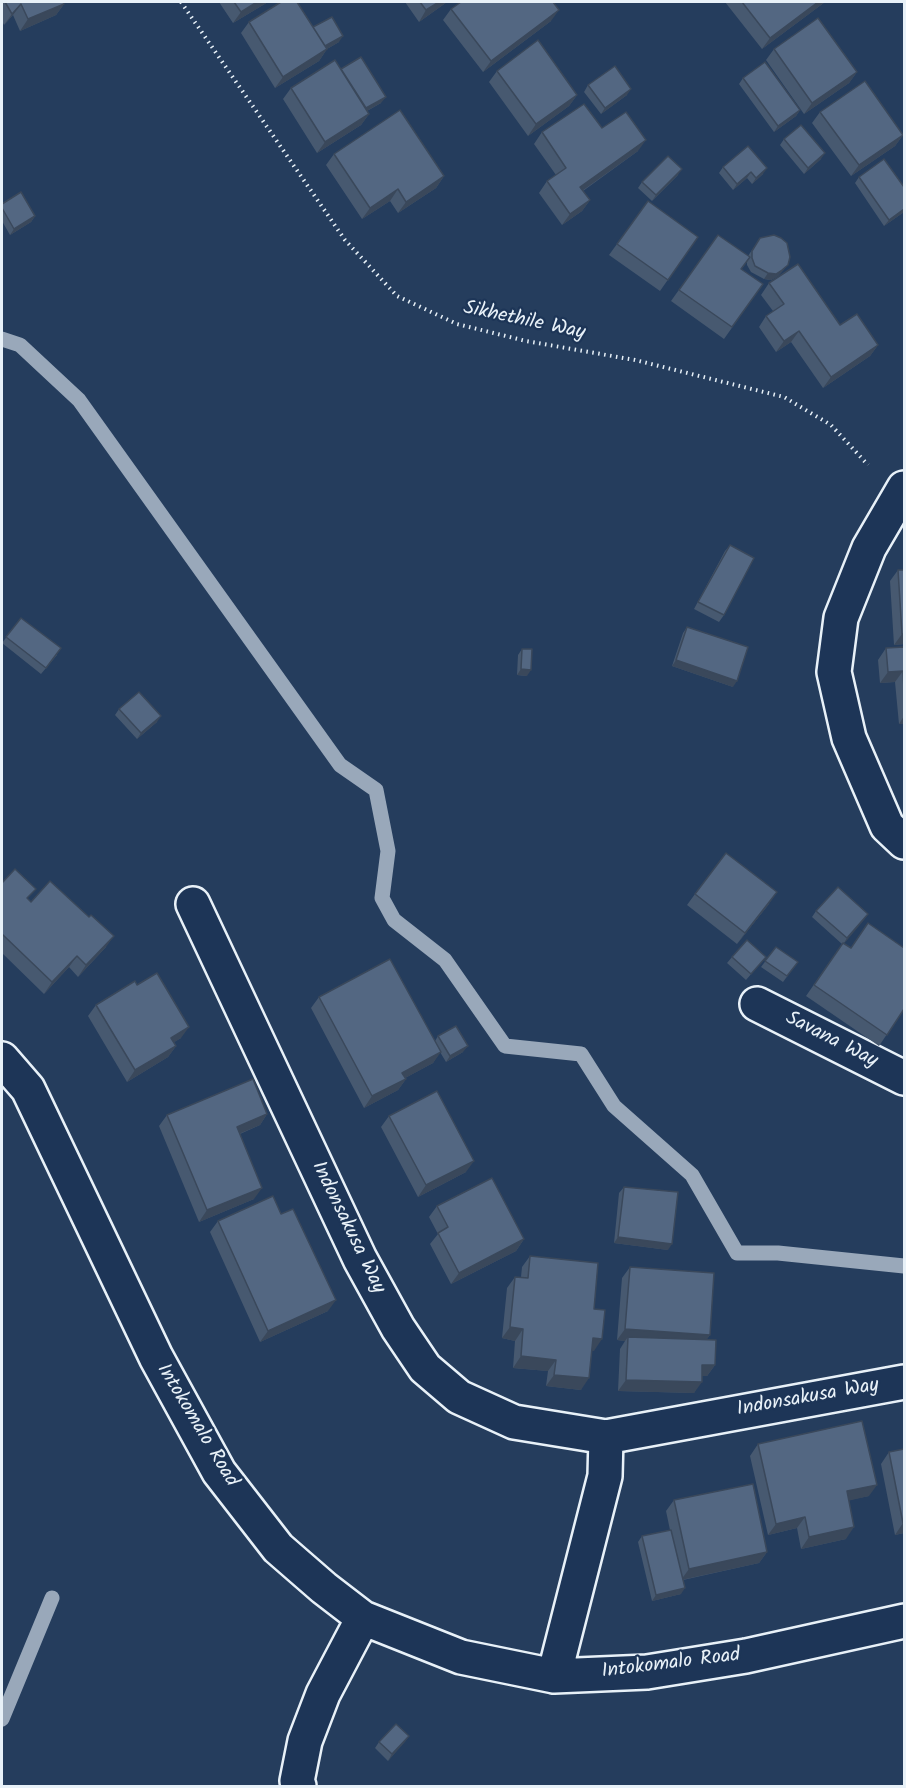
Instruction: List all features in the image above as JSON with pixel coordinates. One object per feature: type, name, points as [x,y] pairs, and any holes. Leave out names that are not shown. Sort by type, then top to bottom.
[{"type":"street","points":[[902,493],[869,549],[841,618],[834,672],[849,738],[887,826],[904,842]]},
{"type":"street","name":"Indonsakusa Way","points":[[194,904],[360,1259],[398,1328],[425,1368],[459,1397],[514,1422],[606,1437],[904,1382]]},
{"type":"street","name":"Savana Way","points":[[757,1004],[904,1078]]},
{"type":"street","name":"Intokomalo Road","points":[[2,1059],[28,1089],[156,1357],[219,1472],[278,1548],[363,1618],[461,1657],[554,1676],[647,1672],[746,1656],[904,1621]]},
{"type":"street","points":[[554,1676],[605,1476],[606,1437]]},
{"type":"street","points":[[299,1786],[297,1781],[306,1741],[320,1703],[363,1618]]},
{"type":"path","name":"Sikhethile Way","points":[[181,2],[345,240],[397,296],[457,324],[526,341],[635,360],[719,379],[784,397],[831,425],[902,493]]},
{"type":"building","points":[[5,2],[63,2],[64,4],[28,19],[21,4],[12,14]]},
{"type":"building","points":[[234,2],[257,2],[241,12]]},
{"type":"building","points":[[281,2],[297,2],[327,49],[283,77],[249,22]]},
{"type":"building","points":[[420,2],[439,2],[426,10]]},
{"type":"building","points":[[461,2],[553,2],[559,10],[491,61],[451,9]]},
{"type":"building","points":[[742,2],[818,2],[770,38]]},
{"type":"building","points":[[332,17],[343,36],[325,46],[313,27]]},
{"type":"building","points":[[818,18],[857,72],[812,103],[774,49]]},
{"type":"building","points":[[538,40],[577,95],[536,124],[497,71]]},
{"type":"building","points":[[361,57],[386,97],[366,108],[341,69]]},
{"type":"building","points":[[335,60],[369,114],[325,142],[291,88]]},
{"type":"building","points":[[765,62],[800,110],[778,126],[743,78]]},
{"type":"building","points":[[615,66],[631,89],[605,108],[588,85]]},
{"type":"building","points":[[865,81],[903,135],[859,165],[820,112]]},
{"type":"building","points":[[584,104],[602,128],[626,112],[646,140],[580,187],[590,200],[570,214],[547,181],[566,168],[542,132]]},
{"type":"building","points":[[400,110],[444,176],[406,202],[398,189],[370,208],[334,154]]},
{"type":"building","points":[[801,125],[825,153],[808,168],[784,139]]},
{"type":"building","points":[[748,146],[767,168],[756,178],[751,172],[737,184],[723,167]]},
{"type":"building","points":[[668,156],[682,169],[656,195],[642,182]]},
{"type":"building","points":[[884,159],[904,187],[904,209],[889,220],[859,177]]},
{"type":"building","points":[[21,192],[35,216],[14,229],[2,204]]},
{"type":"building","points":[[648,201],[698,237],[668,280],[617,244]]},
{"type":"building","points":[[718,235],[750,257],[741,269],[763,284],[732,327],[679,290]]},
{"type":"building","points":[[774,235],[787,243],[790,257],[788,265],[776,274],[768,273],[755,266],[752,258],[752,251],[760,238]]},
{"type":"building","points":[[798,264],[840,325],[857,314],[878,345],[831,377],[799,331],[784,341],[766,316],[784,304],[769,283]]},
{"type":"building","points":[[730,545],[754,558],[724,615],[698,602]]},
{"type":"building","points":[[898,570],[904,570],[904,634],[902,634]]},
{"type":"building","points":[[21,618],[61,648],[46,668],[6,637]]},
{"type":"building","points":[[687,627],[748,647],[737,681],[676,660]]},
{"type":"building","points":[[904,647],[904,689],[903,671],[888,672],[886,648]]},
{"type":"building","points":[[522,649],[532,649],[531,670],[521,669]]},
{"type":"building","points":[[139,692],[161,716],[141,733],[119,709]]},
{"type":"building","points":[[726,853],[777,892],[745,933],[695,894]]},
{"type":"building","points":[[15,869],[36,889],[27,898],[31,902],[50,881],[89,917],[91,915],[114,936],[86,965],[77,956],[52,982],[2,934],[2,883]]},
{"type":"building","points":[[838,887],[868,914],[847,938],[816,911]]},
{"type":"building","points":[[868,923],[904,948],[904,1009],[887,1035],[814,985],[843,943],[851,948]]},
{"type":"building","points":[[747,940],[766,957],[751,974],[732,957]]},
{"type":"building","points":[[776,947],[798,962],[787,976],[765,961]]},
{"type":"building","points":[[390,959],[441,1052],[402,1073],[406,1079],[372,1096],[319,997]]},
{"type":"building","points":[[157,973],[189,1027],[171,1038],[176,1046],[135,1070],[96,1005],[135,981],[137,985]]},
{"type":"building","points":[[456,1026],[468,1046],[450,1056],[438,1036]]},
{"type":"building","points":[[253,1079],[267,1114],[237,1127],[262,1188],[207,1210],[167,1115]]},
{"type":"building","points":[[437,1091],[474,1161],[426,1185],[389,1116]]},
{"type":"building","points":[[492,1178],[524,1239],[459,1273],[438,1233],[448,1227],[437,1206]]},
{"type":"building","points":[[624,1187],[678,1192],[672,1244],[618,1237]]},
{"type":"building","points":[[273,1196],[281,1214],[293,1209],[336,1300],[268,1331],[218,1221]]},
{"type":"building","points":[[530,1256],[598,1263],[594,1309],[605,1310],[602,1339],[593,1338],[589,1378],[554,1375],[556,1360],[521,1356],[523,1329],[510,1327],[515,1277],[528,1278]]},
{"type":"building","points":[[630,1267],[714,1273],[710,1335],[625,1329]]},
{"type":"building","points":[[628,1337],[716,1340],[715,1365],[702,1365],[702,1382],[626,1380]]},
{"type":"building","points":[[862,1421],[877,1485],[847,1491],[854,1527],[809,1537],[805,1517],[776,1524],[758,1444]]},
{"type":"building","points":[[904,1449],[904,1523],[903,1523],[889,1452]]},
{"type":"building","points":[[753,1484],[767,1552],[689,1569],[674,1500]]},
{"type":"building","points":[[671,1530],[685,1588],[656,1595],[642,1536]]},
{"type":"building","points":[[396,1724],[409,1736],[392,1754],[379,1742]]},
{"type":"waterway","points":[[2,339],[20,345],[79,400],[340,765],[376,790],[388,851],[382,898],[394,920],[445,960],[505,1046],[581,1054],[614,1106],[692,1175],[737,1253],[778,1253],[904,1266]]},
{"type":"waterway","points":[[2,1719],[52,1598]]}]
